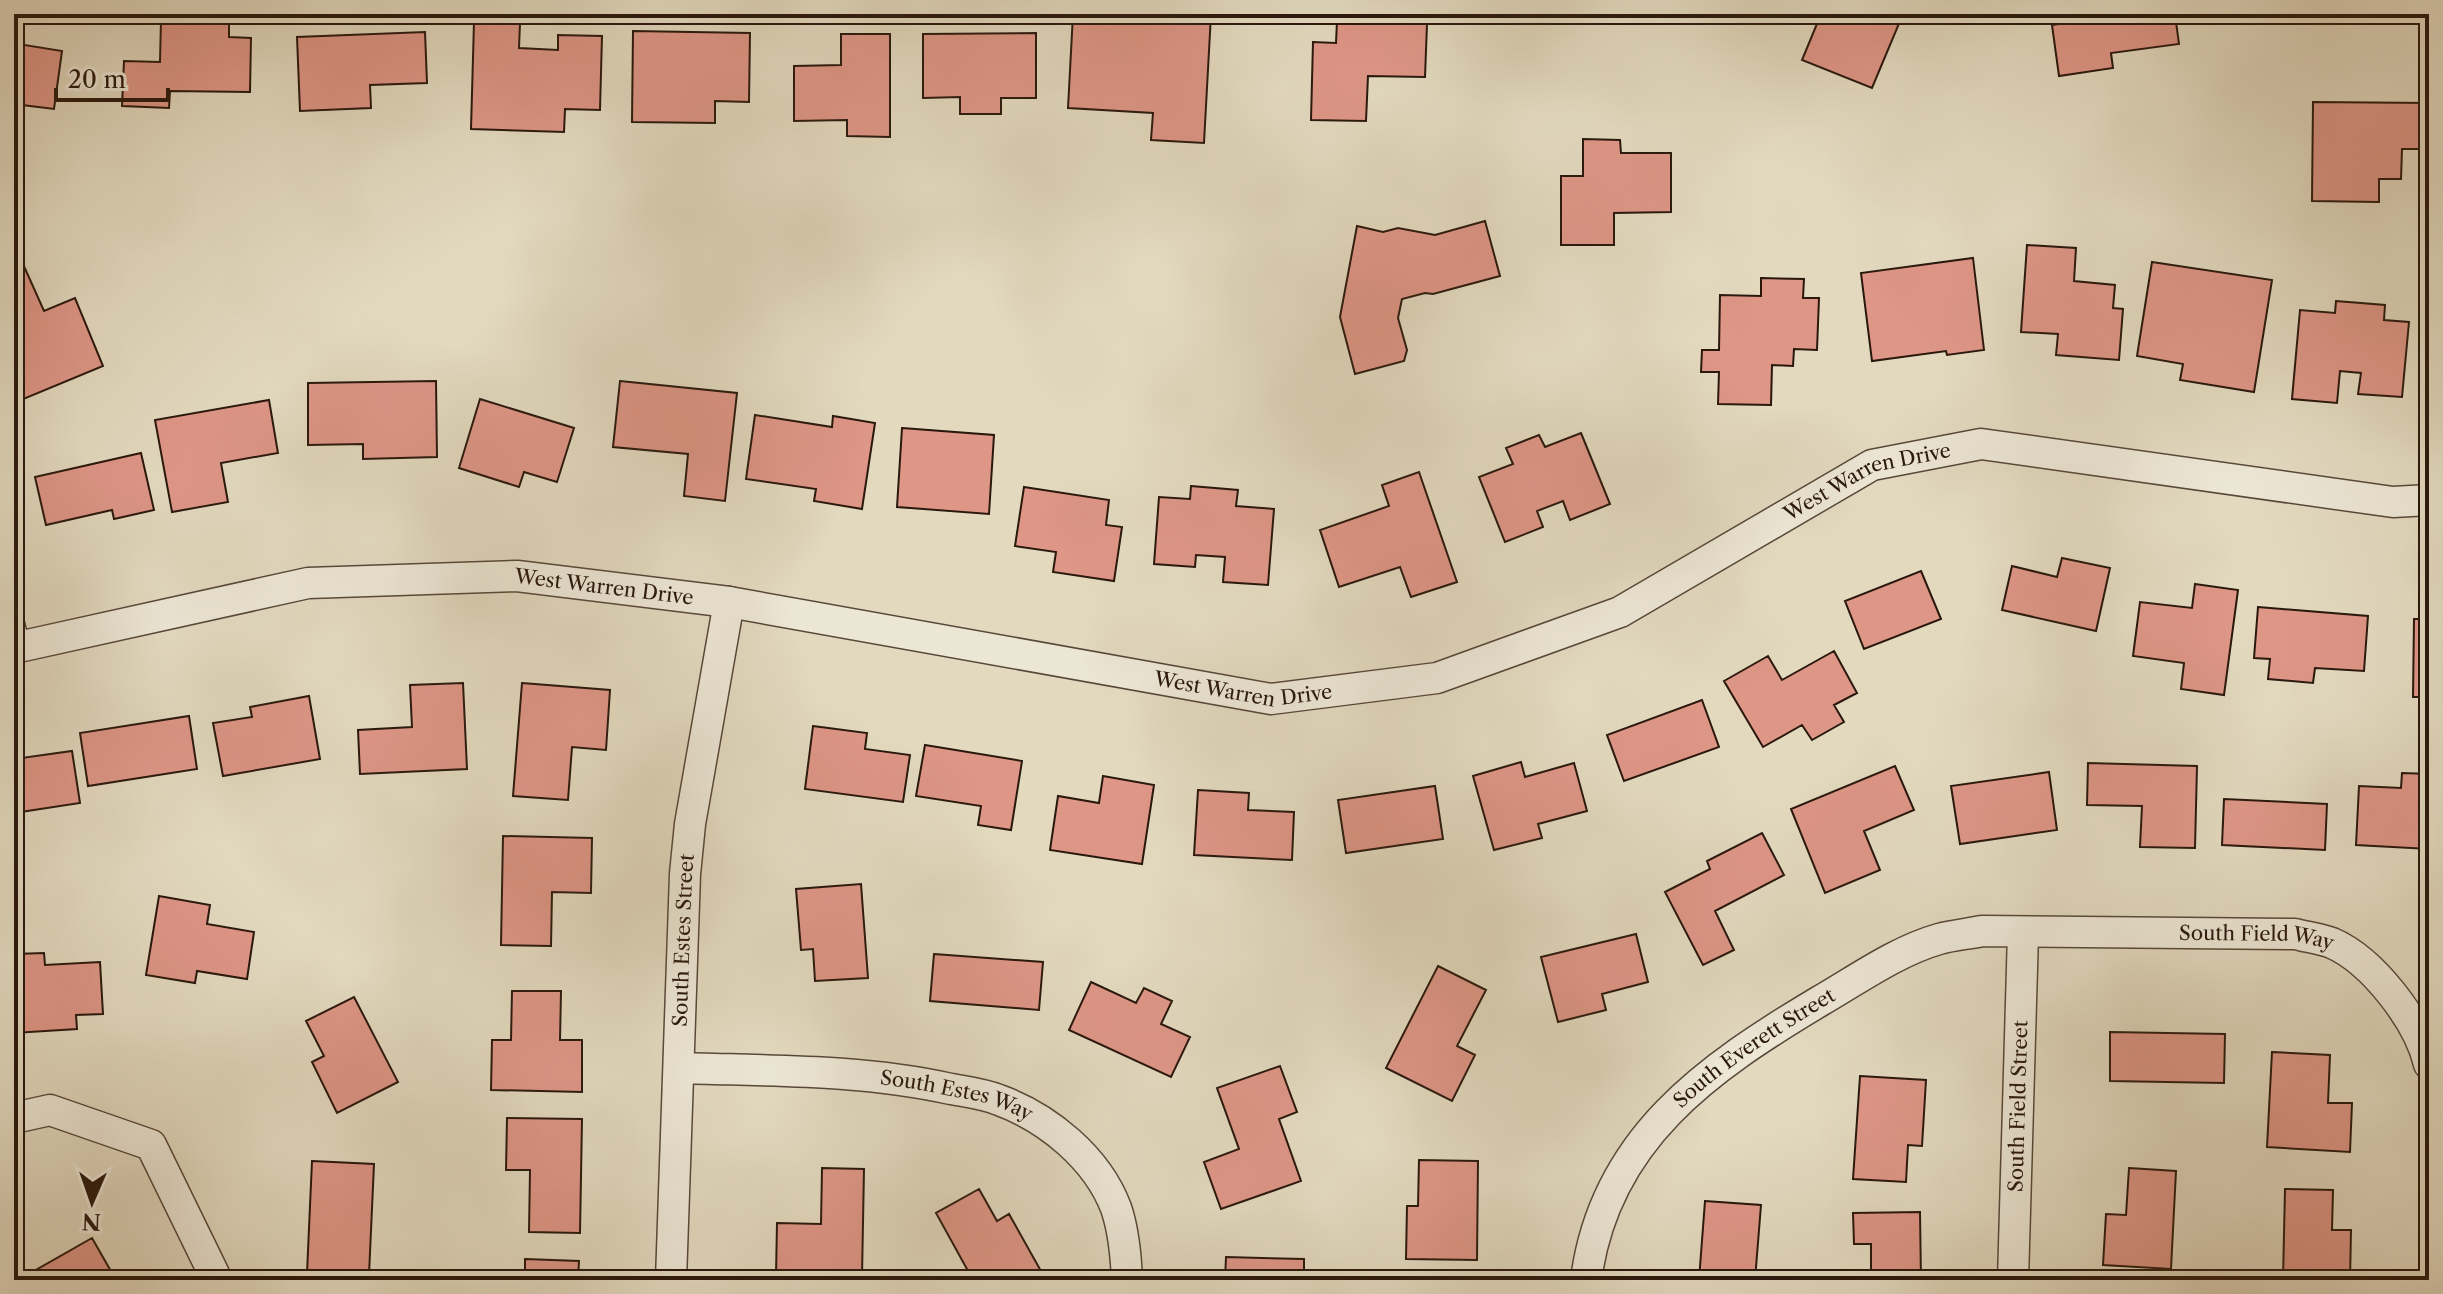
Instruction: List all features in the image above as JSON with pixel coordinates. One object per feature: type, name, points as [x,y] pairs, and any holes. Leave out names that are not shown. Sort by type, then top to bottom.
[{"type":"street","name":"West Warren Drive","points":[[18,647],[308,583],[517,576],[729,602],[1271,699],[1437,678],[1451,673],[1620,612],[1872,465],[1981,444],[2393,502],[2429,500]]},
{"type":"street","name":"South Estes Street","points":[[671,1280],[685,874],[690,824],[729,602]]},
{"type":"street","name":"South Everett Street","points":[[1586,1280],[1597,1224],[1615,1184],[1672,1107],[1706,1075],[1749,1043],[1894,958],[1940,939],[1982,931],[2023,933]]},
{"type":"street","name":"South Field Way","points":[[2023,933],[2295,934],[2332,944],[2361,961],[2389,991],[2413,1025],[2429,1064]]},
{"type":"street","name":"South Field Street","points":[[2013,1280],[2023,933]]},
{"type":"street","name":"South Estes Way","points":[[679,1068],[866,1074],[998,1099],[1043,1122],[1071,1143],[1096,1174],[1115,1207],[1126,1249],[1127,1280]]},
{"type":"street","points":[[14,1118],[50,1110],[151,1145],[214,1274],[214,1280]]},
{"type":"lane","points":[[14,616],[18,647]]},
{"type":"building","points":[[14,14],[22,15],[18,44],[62,51],[54,109],[14,104]]},
{"type":"building","points":[[1073,14],[1211,14],[1204,143],[1151,140],[1153,113],[1068,108]]},
{"type":"building","points":[[1821,14],[1903,14],[1872,88],[1802,60]]},
{"type":"building","points":[[2065,14],[2175,14],[2179,44],[2111,53],[2113,68],[2059,76],[2052,25],[2066,23]]},
{"type":"building","points":[[161,20],[229,22],[229,37],[251,38],[250,92],[170,91],[169,108],[122,106],[124,61],[160,62]]},
{"type":"building","points":[[1337,21],[1427,24],[1425,77],[1368,76],[1366,121],[1311,120],[1313,42],[1336,43]]},
{"type":"building","points":[[474,22],[520,23],[519,48],[558,50],[558,35],[602,36],[600,110],[565,109],[564,132],[471,129]]},
{"type":"building","points":[[633,31],[750,33],[749,102],[715,101],[715,123],[632,122]]},
{"type":"building","points":[[425,32],[427,83],[370,85],[371,108],[300,111],[297,37]]},
{"type":"building","points":[[1036,33],[1036,98],[1001,98],[1001,114],[960,114],[960,97],[923,98],[923,34]]},
{"type":"building","points":[[841,34],[890,34],[890,137],[847,136],[847,120],[794,121],[794,66],[841,65]]},
{"type":"building","points":[[2313,102],[2429,103],[2429,149],[2402,149],[2401,179],[2379,179],[2379,202],[2312,201]]},
{"type":"building","points":[[1583,139],[1620,140],[1621,153],[1671,153],[1671,212],[1614,213],[1614,245],[1561,245],[1561,176],[1583,176]]},
{"type":"building","points":[[1485,221],[1500,276],[1402,299],[1398,318],[1407,350],[1404,361],[1355,374],[1340,317],[1357,226],[1383,232],[1398,228],[1435,235]]},
{"type":"building","points":[[2027,245],[2076,248],[2074,281],[2115,285],[2113,308],[2123,309],[2119,360],[2056,355],[2058,334],[2021,332]]},
{"type":"building","points":[[1973,258],[1984,350],[1947,355],[1946,351],[1872,361],[1861,273]]},
{"type":"building","points":[[2152,262],[2272,280],[2254,392],[2180,380],[2183,364],[2137,356]]},
{"type":"building","points":[[23,264],[44,311],[75,298],[103,366],[21,400],[14,384],[14,268]]},
{"type":"building","points":[[1761,278],[1804,279],[1803,298],[1819,298],[1817,350],[1794,349],[1793,366],[1772,365],[1771,405],[1718,404],[1719,372],[1701,372],[1702,350],[1719,350],[1720,295],[1761,296]]},
{"type":"building","points":[[2336,301],[2385,305],[2384,320],[2409,322],[2402,397],[2358,394],[2361,373],[2340,371],[2337,403],[2292,399],[2300,310],[2335,313]]},
{"type":"building","points":[[436,381],[437,457],[363,459],[363,444],[308,445],[308,383]]},
{"type":"building","points":[[620,381],[737,393],[725,501],[684,496],[688,454],[613,447]]},
{"type":"building","points":[[480,399],[574,428],[557,482],[524,472],[519,487],[459,468]]},
{"type":"building","points":[[269,400],[278,453],[221,463],[228,502],[172,512],[155,420]]},
{"type":"building","points":[[755,415],[832,427],[833,416],[875,423],[862,509],[814,501],[816,489],[746,479]]},
{"type":"building","points":[[902,428],[994,435],[989,514],[897,507]]},
{"type":"building","points":[[1581,433],[1610,504],[1570,520],[1563,501],[1537,511],[1543,527],[1505,542],[1479,477],[1513,464],[1506,448],[1539,435],[1545,447]]},
{"type":"building","points":[[141,453],[154,510],[114,519],[112,510],[46,525],[35,477]]},
{"type":"building","points":[[1419,472],[1457,582],[1411,597],[1400,567],[1339,587],[1320,530],[1389,506],[1382,485]]},
{"type":"building","points":[[1191,486],[1238,490],[1236,506],[1274,509],[1268,585],[1223,582],[1225,557],[1196,555],[1195,567],[1154,564],[1159,497],[1190,499]]},
{"type":"building","points":[[1024,487],[1109,500],[1106,525],[1122,527],[1114,581],[1053,572],[1056,552],[1015,546]]},
{"type":"building","points":[[2062,558],[2110,568],[2096,631],[2002,610],[2012,566],[2057,577]]},
{"type":"building","points":[[1921,571],[1941,619],[1864,649],[1845,601]]},
{"type":"building","points":[[2195,584],[2238,590],[2224,695],[2181,689],[2184,663],[2133,656],[2140,602],[2192,608]]},
{"type":"building","points":[[2258,607],[2368,616],[2364,671],[2315,668],[2313,683],[2268,679],[2270,659],[2254,658]]},
{"type":"building","points":[[2414,619],[2429,619],[2429,697],[2413,697]]},
{"type":"building","points":[[1834,651],[1857,693],[1834,705],[1844,722],[1812,740],[1802,725],[1763,747],[1724,681],[1768,656],[1782,680]]},
{"type":"building","points":[[463,683],[467,769],[360,774],[358,730],[412,727],[410,685]]},
{"type":"building","points":[[522,683],[610,690],[606,750],[572,747],[568,800],[513,796]]},
{"type":"building","points":[[309,696],[320,759],[223,776],[213,723],[252,717],[250,707]]},
{"type":"building","points":[[1702,700],[1719,747],[1624,781],[1607,735]]},
{"type":"building","points":[[189,716],[197,769],[88,786],[80,733]]},
{"type":"building","points":[[813,726],[867,733],[865,749],[910,755],[903,802],[805,789]]},
{"type":"building","points":[[925,745],[1022,761],[1011,830],[978,825],[981,806],[916,796]]},
{"type":"building","points":[[72,751],[80,803],[14,813],[14,759]]},
{"type":"building","points":[[1521,762],[1525,777],[1574,763],[1587,811],[1538,824],[1542,838],[1494,850],[1473,776]]},
{"type":"building","points":[[2088,763],[2197,766],[2195,848],[2140,847],[2142,806],[2087,805]]},
{"type":"building","points":[[1895,766],[1914,810],[1864,831],[1880,870],[1825,893],[1791,809]]},
{"type":"building","points":[[2049,772],[2057,830],[1960,844],[1951,786]]},
{"type":"building","points":[[2402,773],[2429,774],[2429,849],[2356,845],[2359,786],[2401,788]]},
{"type":"building","points":[[1103,776],[1154,785],[1142,864],[1050,850],[1058,796],[1099,803]]},
{"type":"building","points":[[1435,786],[1443,839],[1346,853],[1338,800]]},
{"type":"building","points":[[1198,790],[1249,793],[1248,810],[1294,812],[1292,860],[1194,855]]},
{"type":"building","points":[[2224,799],[2327,804],[2325,850],[2222,845]]},
{"type":"building","points":[[1762,833],[1784,875],[1715,911],[1734,950],[1703,965],[1665,892],[1710,869],[1707,861]]},
{"type":"building","points":[[503,836],[592,838],[591,893],[552,892],[551,946],[501,945]]},
{"type":"building","points":[[861,884],[868,978],[815,981],[813,949],[801,950],[796,889]]},
{"type":"building","points":[[159,896],[210,905],[207,924],[254,932],[247,979],[197,971],[195,983],[146,975]]},
{"type":"building","points":[[1636,934],[1648,982],[1602,994],[1606,1010],[1558,1022],[1541,957]]},
{"type":"building","points":[[44,953],[45,965],[100,962],[103,1014],[76,1015],[77,1029],[14,1033],[14,954]]},
{"type":"building","points":[[934,954],[1043,962],[1039,1010],[930,1001]]},
{"type":"building","points":[[1438,966],[1486,990],[1457,1046],[1475,1055],[1452,1101],[1386,1068]]},
{"type":"building","points":[[1091,982],[1136,1003],[1144,988],[1172,1001],[1161,1024],[1190,1037],[1171,1077],[1069,1030]]},
{"type":"building","points":[[512,991],[561,991],[560,1040],[582,1040],[582,1092],[491,1090],[492,1040],[511,1040]]},
{"type":"building","points":[[354,997],[398,1082],[337,1113],[312,1062],[324,1056],[306,1021]]},
{"type":"building","points":[[2110,1032],[2225,1034],[2224,1083],[2110,1081]]},
{"type":"building","points":[[2272,1052],[2330,1055],[2328,1103],[2352,1103],[2350,1152],[2267,1147]]},
{"type":"building","points":[[1280,1066],[1297,1112],[1279,1119],[1301,1181],[1221,1209],[1204,1162],[1239,1149],[1217,1088]]},
{"type":"building","points":[[1860,1076],[1926,1080],[1922,1146],[1908,1145],[1906,1182],[1853,1179]]},
{"type":"building","points":[[507,1118],[582,1119],[580,1233],[529,1232],[530,1170],[506,1170]]},
{"type":"building","points":[[1419,1160],[1478,1161],[1477,1260],[1406,1259],[1407,1206],[1418,1206]]},
{"type":"building","points":[[312,1161],[374,1164],[369,1275],[307,1273]]},
{"type":"building","points":[[822,1168],[864,1169],[862,1277],[776,1276],[777,1223],[821,1224]]},
{"type":"building","points":[[2129,1168],[2176,1171],[2171,1269],[2103,1265],[2106,1214],[2126,1215]]},
{"type":"building","points":[[979,1189],[997,1221],[1009,1214],[1046,1280],[973,1280],[936,1213]]},
{"type":"building","points":[[2285,1189],[2333,1190],[2332,1230],[2351,1230],[2350,1280],[2283,1280]]},
{"type":"building","points":[[1705,1201],[1761,1205],[1755,1280],[1699,1280]]},
{"type":"building","points":[[1920,1212],[1921,1280],[1871,1280],[1871,1244],[1854,1244],[1853,1213]]},
{"type":"building","points":[[92,1238],[116,1280],[30,1280],[27,1275]]},
{"type":"building","points":[[1226,1257],[1304,1259],[1304,1280],[1225,1280]]},
{"type":"building","points":[[525,1259],[579,1261],[578,1280],[525,1280]]}]
